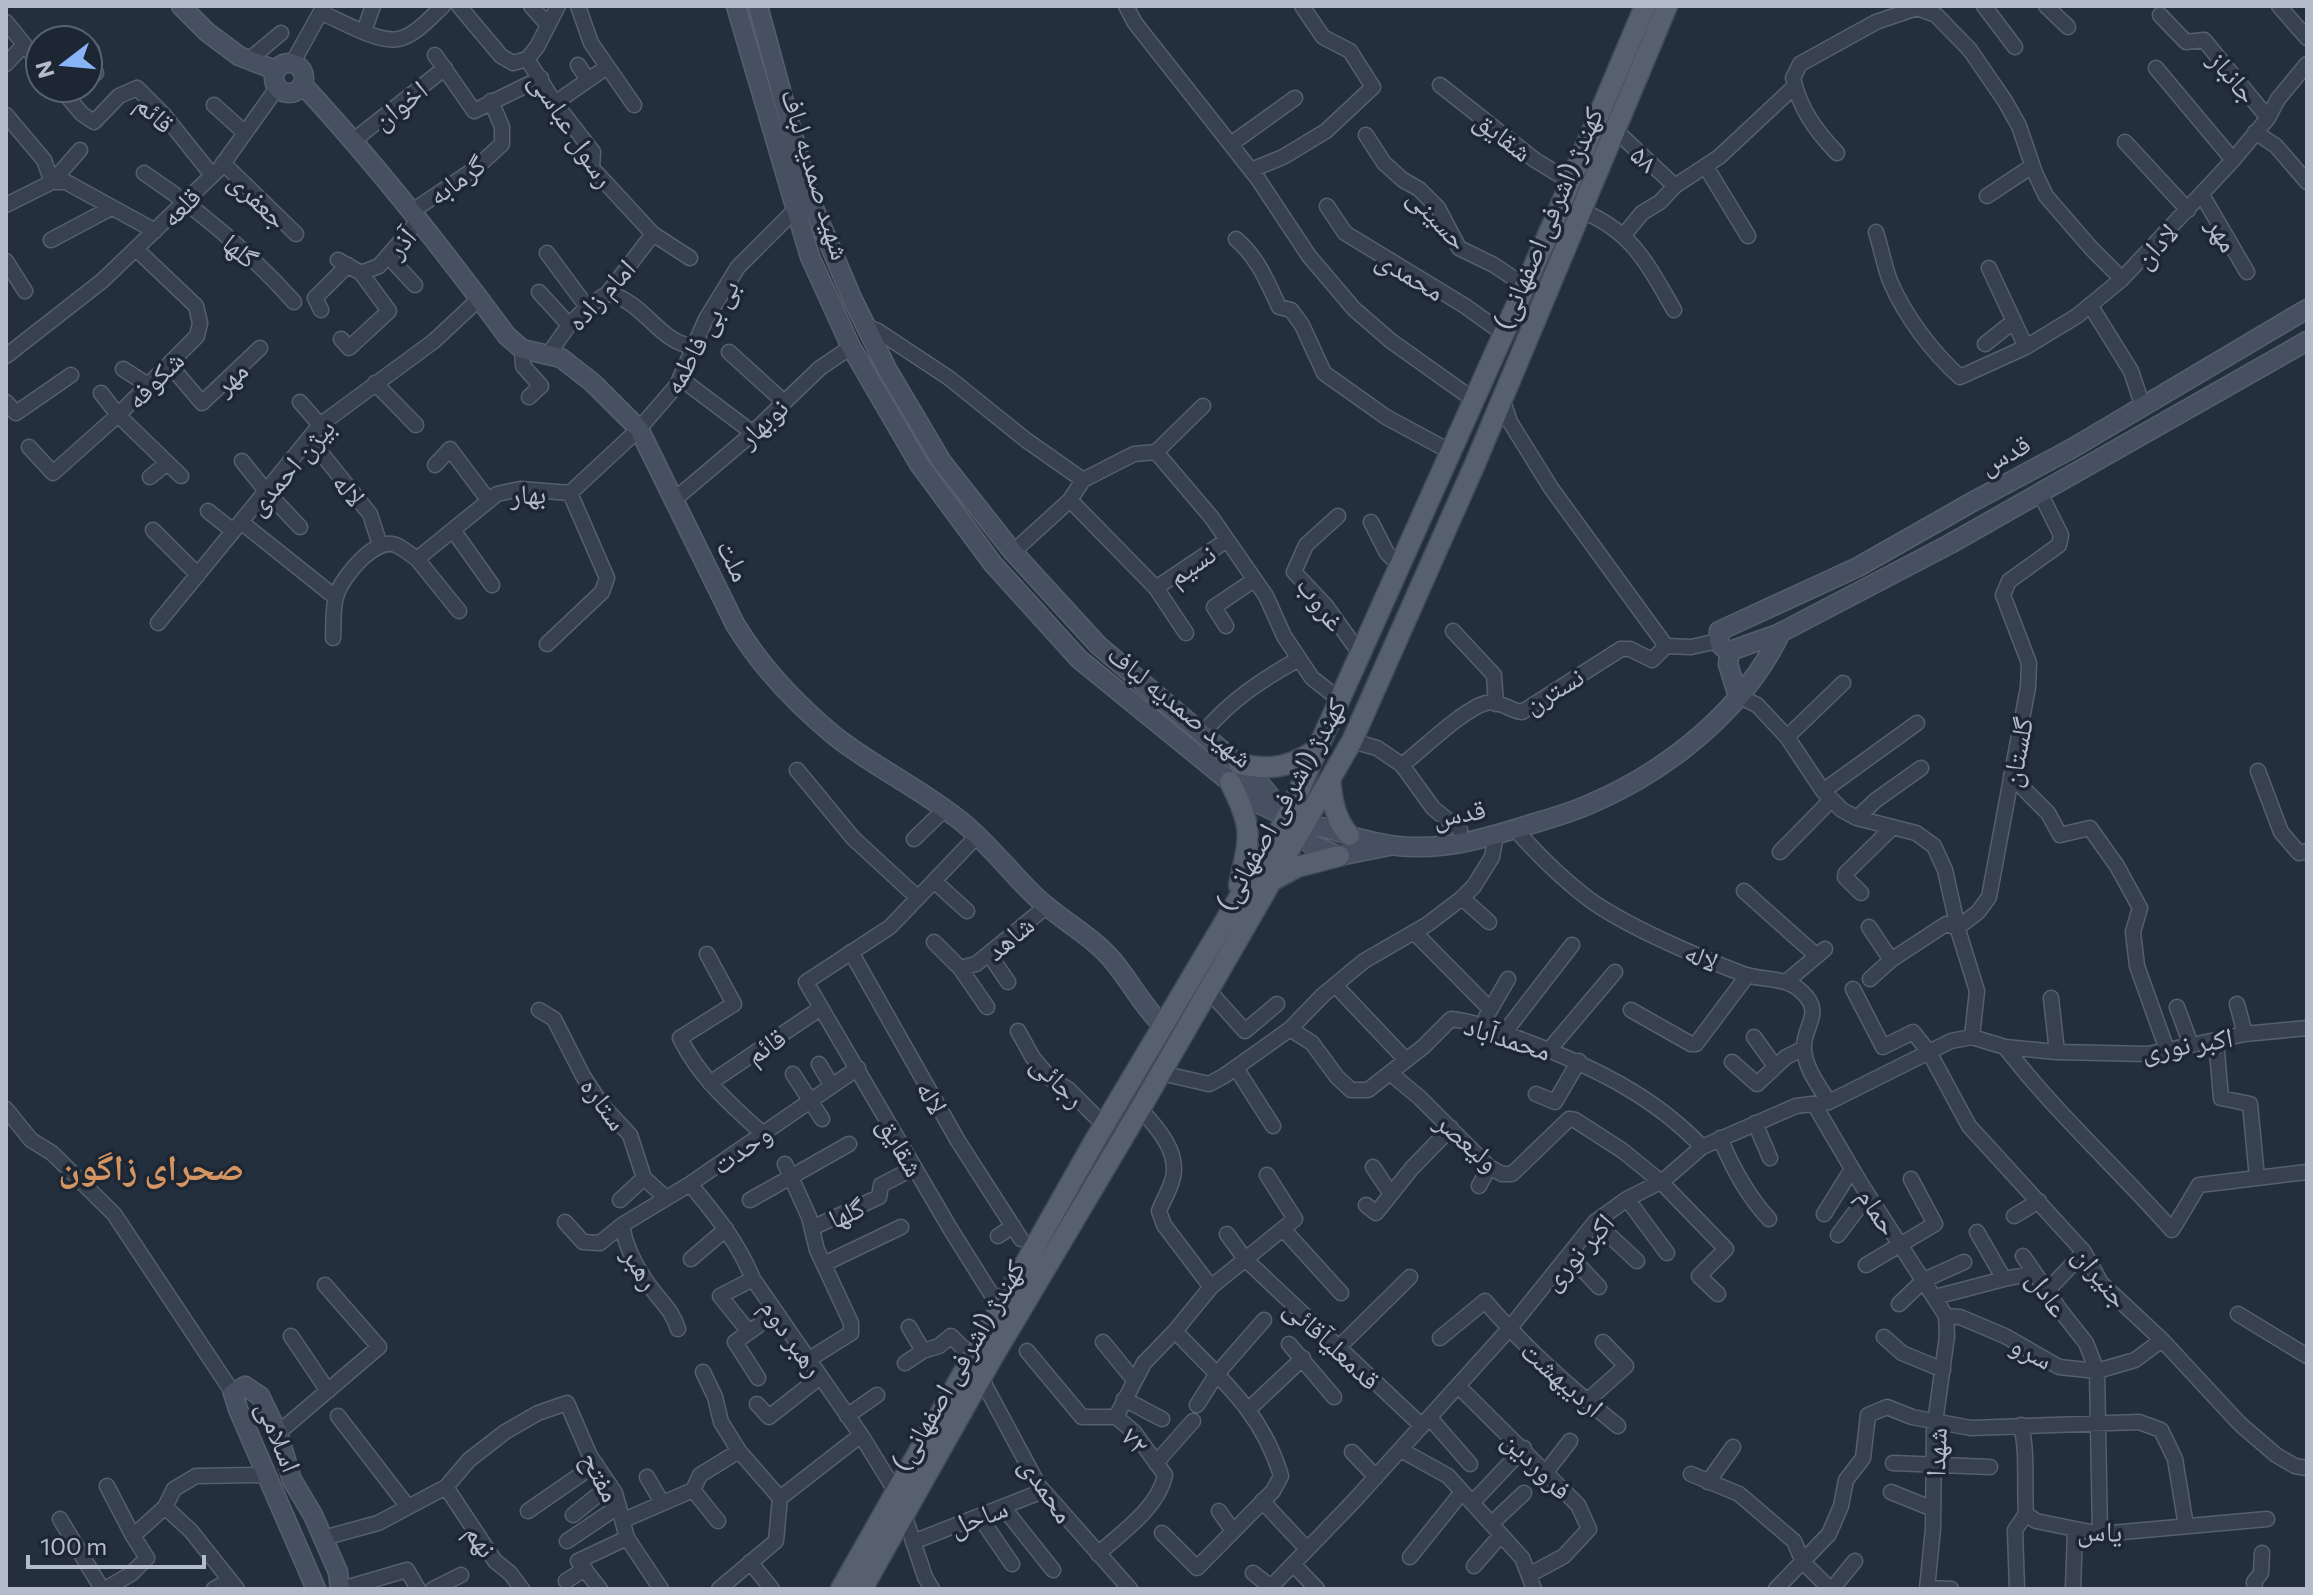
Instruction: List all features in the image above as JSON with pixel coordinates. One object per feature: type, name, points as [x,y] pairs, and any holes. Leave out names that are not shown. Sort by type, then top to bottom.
[{"type":"main road","name":"شهید صمدیه لباف","points":[[736,6],[811,201],[866,326],[887,369],[942,462],[1013,552],[1098,645],[1203,733],[1234,773]]},
{"type":"main road","name":"شهید صمدیه لباف","points":[[758,6],[796,209],[810,257],[851,347],[919,464],[993,564],[1079,659],[1162,726],[1234,773],[1258,781],[1309,843],[1339,856]]},
{"type":"main road","name":"کهندژ (اشرفی اصفهانی)","points":[[841,1589],[1162,1025],[1233,908],[1294,822],[1330,779],[1352,741],[1502,398],[1614,129],[1645,6]]},
{"type":"main road","name":"کهندژ (اشرفی اصفهانی)","points":[[862,1589],[981,1378],[1271,881],[1319,748],[1571,182],[1628,71],[1667,6]]},
{"type":"main road","points":[[193,10],[239,56],[250,59],[291,93],[303,85]]},
{"type":"main road","points":[[276,79],[283,63],[293,62],[301,67],[303,85],[354,140],[415,216],[507,336],[519,364]]},
{"type":"main road","name":"قدس","points":[[1722,641],[2071,449],[2307,309]]},
{"type":"main road","name":"قدس","points":[[1722,641],[1781,632],[1950,544],[2307,341]]},
{"type":"main road","name":"ملت","points":[[519,364],[548,355],[561,358],[593,383],[639,429],[735,624],[789,694],[837,738],[945,809],[977,836],[1047,906],[1092,939],[1114,962],[1148,1011],[1162,1025]]},
{"type":"main road","points":[[2071,449],[2081,468]]},
{"type":"main road","name":"قدس","points":[[1389,846],[1444,846],[1496,835],[1591,804],[1629,785],[1673,757],[1705,731],[1770,656],[1781,632]]},
{"type":"main road","points":[[1722,641],[1738,696]]},
{"type":"main road","points":[[1162,726],[1174,709]]},
{"type":"main road","points":[[1233,908],[1250,840],[1234,773],[1298,762],[1319,748]]},
{"type":"main road","points":[[1330,779],[1332,801],[1340,825],[1349,835]]},
{"type":"main road","points":[[1294,822],[1317,824],[1389,846]]},
{"type":"main road","points":[[1271,881],[1297,867],[1389,846]]},
{"type":"main road","name":"اسلامی","points":[[316,1589],[264,1475],[233,1393],[245,1386],[260,1396],[278,1433],[292,1480],[323,1538],[338,1572],[341,1589]]},
{"type":"street","points":[[364,31],[373,6]]},
{"type":"street","points":[[293,62],[323,10],[379,37],[399,39],[443,6]]},
{"type":"street","name":"رسول عباسی","points":[[459,6],[501,56],[513,63],[527,59],[555,103],[593,152],[592,168],[653,234],[690,258]]},
{"type":"street","points":[[531,6],[548,25]]},
{"type":"street","points":[[527,59],[558,6]]},
{"type":"street","points":[[578,6],[591,43],[634,105]]},
{"type":"street","points":[[1126,6],[1135,23],[1251,170],[1309,256],[1354,309],[1391,341],[1474,400]]},
{"type":"street","points":[[1251,170],[1283,157],[1326,131],[1373,87],[1350,51],[1323,37],[1302,6]]},
{"type":"street","points":[[1984,6],[2015,47]]},
{"type":"street","points":[[2046,6],[2068,27]]},
{"type":"street","points":[[2279,6],[2307,38]]},
{"type":"street","points":[[1837,153],[1809,121],[1793,78],[1800,64],[1876,22],[1919,7],[1936,15],[1970,50],[2019,126],[2046,196],[2122,279]]},
{"type":"street","name":"جانباز","points":[[2160,15],[2186,42],[2204,40],[2268,118]]},
{"type":"street","points":[[6,22],[24,45],[6,64]]},
{"type":"street","points":[[250,59],[281,33]]},
{"type":"street","points":[[435,55],[474,111],[541,78]]},
{"type":"street","name":"لادان","points":[[1876,232],[1890,281],[1905,307],[1944,362],[1960,377],[2026,347],[2090,305],[2122,279],[2233,160],[2307,64]]},
{"type":"street","points":[[578,65],[588,80]]},
{"type":"street","points":[[555,103],[607,67]]},
{"type":"street","name":"اخوان","points":[[354,140],[445,68]]},
{"type":"street","points":[[2156,68],[2233,160]]},
{"type":"street","name":"قلعه","points":[[52,182],[66,182],[155,231],[223,163],[245,133],[276,79]]},
{"type":"street","name":"شقایق","points":[[1440,85],[1535,160],[1571,182]]},
{"type":"street","points":[[1623,236],[1642,213],[1660,202],[1675,186],[1706,167],[1795,86]]},
{"type":"street","name":"قائم","points":[[76,104],[82,114],[94,122],[119,96],[137,88],[164,115],[212,175]]},
{"type":"street","points":[[1231,144],[1295,98]]},
{"type":"street","name":"گرمابه","points":[[415,216],[502,144],[502,127],[491,101]]},
{"type":"street","points":[[214,105],[245,133]]},
{"type":"street","points":[[6,115],[44,160],[52,182]]},
{"type":"street","name":"۵۸","points":[[1614,129],[1675,186]]},
{"type":"street","points":[[2255,132],[2276,146],[2307,182]]},
{"type":"street","name":"حسینی","points":[[1366,135],[1384,163],[1419,189],[1438,208],[1459,248],[1494,265],[1525,286]]},
{"type":"street","points":[[2125,142],[2188,210]]},
{"type":"street","points":[[6,205],[52,182],[80,150]]},
{"type":"street","name":"جعفری","points":[[223,163],[296,234]]},
{"type":"street","points":[[1987,196],[2032,166]]},
{"type":"street","points":[[1706,167],[1748,236]]},
{"type":"street","points":[[144,173],[186,201]]},
{"type":"street","name":"مهر","points":[[2202,195],[2247,272]]},
{"type":"street","name":"گلها","points":[[186,201],[268,273],[294,302]]},
{"type":"street","name":"محمدی","points":[[1327,206],[1345,233],[1465,306],[1504,334]]},
{"type":"street","points":[[51,240],[111,208]]},
{"type":"street","name":"بی بی فاطمه","points":[[639,429],[677,385],[706,319],[738,267],[796,209]]},
{"type":"street","points":[[1580,210],[1603,219],[1636,246],[1674,310]]},
{"type":"street","name":"آذر","points":[[321,310],[315,298],[343,262],[361,273],[379,266],[415,216]]},
{"type":"street","points":[[6,356],[102,281],[155,231]]},
{"type":"street","name":"امام زاده","points":[[548,355],[569,325],[587,307],[608,293],[653,234]]},
{"type":"street","points":[[1236,239],[1262,268],[1279,307],[1291,310],[1302,325],[1324,373],[1386,417],[1451,452]]},
{"type":"street","name":"شکوفه","points":[[29,447],[53,473],[118,415],[197,336],[200,323],[196,306],[136,249]]},
{"type":"street","points":[[547,253],[587,307]]},
{"type":"street","points":[[388,256],[415,285]]},
{"type":"street","points":[[1989,268],[2026,347]]},
{"type":"street","points":[[9,272],[25,291]]},
{"type":"street","points":[[341,339],[349,348],[389,311],[361,273]]},
{"type":"street","points":[[539,292],[569,325]]},
{"type":"street","points":[[608,293],[622,296],[643,311],[672,341],[694,346]]},
{"type":"street","name":"بیژن احمدی","points":[[158,623],[320,425],[434,341],[479,299]]},
{"type":"street","points":[[2090,305],[2131,371],[2143,407]]},
{"type":"street","points":[[1985,344],[2014,321]]},
{"type":"street","points":[[866,326],[949,378],[1026,440],[1083,480]]},
{"type":"street","name":"نوبهار","points":[[675,499],[753,433],[820,368],[851,347]]},
{"type":"street","name":"مهر","points":[[169,364],[202,403],[260,348]]},
{"type":"street","points":[[729,352],[784,402]]},
{"type":"street","points":[[519,364],[541,386],[529,397]]},
{"type":"street","points":[[123,369],[148,385]]},
{"type":"street","points":[[6,402],[16,413],[71,375]]},
{"type":"street","points":[[680,378],[753,433]]},
{"type":"street","points":[[375,383],[416,425]]},
{"type":"street","points":[[101,393],[118,415],[181,476]]},
{"type":"street","points":[[1502,398],[1510,422],[1551,488],[1666,646],[1691,647],[1722,641]]},
{"type":"street","points":[[300,402],[320,425]]},
{"type":"street","points":[[1013,552],[1070,500],[1083,480],[1134,454],[1156,452],[1203,406]]},
{"type":"street","name":"بهار","points":[[417,559],[497,494],[520,489],[570,493],[639,429]]},
{"type":"street","name":"لاله","points":[[309,438],[370,514],[380,545]]},
{"type":"street","points":[[435,465],[450,449],[489,501]]},
{"type":"street","points":[[1156,452],[1212,518],[1254,580],[1312,678],[1340,700]]},
{"type":"street","points":[[242,461],[300,527]]},
{"type":"street","points":[[150,477],[167,463]]},
{"type":"street","points":[[547,644],[602,592],[607,578],[570,493]]},
{"type":"street","name":"گلستان","points":[[1870,979],[1891,960],[1946,924],[1957,928],[1978,912],[1989,897],[2028,687],[2029,663],[2003,595],[2009,581],[2059,545],[2061,535],[2040,493]]},
{"type":"street","points":[[1070,500],[1156,588],[1186,633]]},
{"type":"street","points":[[208,511],[237,526],[335,597]]},
{"type":"street","name":"غروب","points":[[1338,516],[1306,545],[1294,572],[1326,606],[1361,655]]},
{"type":"street","points":[[1371,522],[1387,553],[1400,566]]},
{"type":"street","points":[[153,530],[198,575]]},
{"type":"street","points":[[453,530],[492,585]]},
{"type":"street","name":"نسیم","points":[[1156,588],[1227,540]]},
{"type":"street","points":[[333,638],[335,597],[359,561],[380,545],[395,544],[417,559],[459,611]]},
{"type":"street","points":[[1226,626],[1214,607],[1254,580]]},
{"type":"street","points":[[1453,631],[1494,675],[1496,704]]},
{"type":"street","name":"نسترن","points":[[1402,765],[1466,713],[1487,703],[1506,704],[1514,711],[1522,712],[1621,649],[1630,649],[1652,660],[1666,646]]},
{"type":"street","points":[[1203,733],[1218,715],[1243,694],[1299,659]]},
{"type":"street","points":[[1787,737],[1843,683]]},
{"type":"street","points":[[1738,696],[1757,705],[1787,737],[1827,796],[1857,818],[1916,833],[1934,846],[1949,882],[1957,928],[1977,991],[1972,1037]]},
{"type":"street","points":[[1780,852],[1827,796],[1917,723]]},
{"type":"street","points":[[1352,741],[1377,748],[1402,765],[1433,808],[1460,830]]},
{"type":"street","points":[[1857,818],[1876,800],[1921,768]]},
{"type":"street","points":[[797,770],[853,838],[918,898]]},
{"type":"street","points":[[2258,771],[2281,832],[2299,853],[2307,851]]},
{"type":"street","points":[[2011,776],[2048,813],[2060,835],[2090,828],[2117,866],[2140,908],[2133,932],[2137,966],[2167,1050]]},
{"type":"street","points":[[914,839],[945,809]]},
{"type":"street","points":[[1861,893],[1845,877],[1846,873],[1893,827]]},
{"type":"street","name":"لاله","points":[[1515,829],[1541,858],[1591,900],[1627,922],[1747,976],[1786,982]]},
{"type":"street","points":[[1161,1073],[1209,1084],[1236,1068],[1290,1029],[1364,961],[1428,924],[1462,898],[1474,886],[1492,857],[1496,835]]},
{"type":"street","points":[[851,952],[890,927],[977,836]]},
{"type":"street","points":[[934,881],[967,911]]},
{"type":"street","points":[[1744,891],[1821,952],[1786,982],[1800,990],[1811,1003],[1813,1013],[1804,1048],[1822,1103]]},
{"type":"street","points":[[1462,898],[1489,922]]},
{"type":"street","name":"شاهد","points":[[934,942],[960,968],[976,964],[1047,906]]},
{"type":"street","points":[[1869,927],[1891,960]]},
{"type":"street","points":[[1414,932],[1490,1009]]},
{"type":"street","points":[[1504,1033],[1572,945]]},
{"type":"street","name":"شقایق","points":[[851,952],[806,982],[1000,1308]]},
{"type":"street","name":"لاله","points":[[851,952],[958,1141],[1021,1239]]},
{"type":"street","points":[[707,954],[734,1004],[680,1038],[690,1059],[710,1083],[762,1133]]},
{"type":"street","points":[[989,954],[1008,982]]},
{"type":"street","points":[[960,968],[987,1007]]},
{"type":"street","points":[[1549,1050],[1615,972]]},
{"type":"street","points":[[1631,1010],[1696,1044],[1747,976]]},
{"type":"street","points":[[1481,1025],[1508,979]]},
{"type":"street","points":[[1335,985],[1406,1060]]},
{"type":"street","points":[[1853,989],[1883,1047],[1913,1032],[1929,1052]]},
{"type":"street","points":[[1208,990],[1245,1031],[1277,1004]]},
{"type":"street","points":[[2051,998],[2057,1052]]},
{"type":"street","points":[[2237,1004],[2245,1034]]},
{"type":"street","points":[[2177,1007],[2191,1045]]},
{"type":"street","name":"قائم","points":[[710,1083],[821,1008]]},
{"type":"street","name":"ستاره","points":[[539,1010],[554,1019],[583,1076],[602,1105],[630,1135],[644,1178],[666,1198]]},
{"type":"street","name":"محمدآباد","points":[[1290,1029],[1312,1043],[1337,1077],[1351,1090],[1368,1090],[1451,1019],[1481,1025],[1579,1061],[1636,1092],[1680,1124],[1702,1147]]},
{"type":"street","name":"اکبر نوری","points":[[1270,1588],[1401,1450],[1509,1329],[1595,1222],[1627,1199],[1661,1182],[1702,1147],[1796,1106],[1822,1103],[1951,1041],[1972,1037],[2005,1047],[2057,1052],[2148,1054],[2245,1034],[2307,1028]]},
{"type":"street","name":"رجائی","points":[[1018,1031],[1033,1058],[1051,1079],[1068,1089],[1104,1125]]},
{"type":"street","points":[[1754,1037],[1775,1066]]},
{"type":"street","points":[[2216,1040],[2221,1098],[2250,1104],[2257,1178]]},
{"type":"street","points":[[2005,1047],[2037,1089],[2119,1170],[2172,1230],[2199,1185],[2307,1172]]},
{"type":"street","points":[[1732,1062],[1757,1084],[1775,1066],[1804,1048]]},
{"type":"street","name":"جنیران","points":[[1929,1052],[1969,1126],[2084,1252],[2101,1283],[2162,1340],[2240,1424],[2276,1455],[2295,1466],[2307,1468]]},
{"type":"street","points":[[1536,1094],[1555,1102],[1579,1061]]},
{"type":"street","points":[[819,1064],[832,1086]]},
{"type":"street","name":"وحدت","points":[[622,1225],[690,1184],[858,1068]]},
{"type":"street","points":[[1236,1068],[1273,1126]]},
{"type":"street","name":"ولیعصر","points":[[1390,1073],[1489,1167],[1502,1174],[1512,1174],[1569,1119],[1623,1151],[1661,1182]]},
{"type":"street","points":[[793,1074],[822,1119]]},
{"type":"street","name":"حمام","points":[[1822,1103],[1852,1169],[1946,1316]]},
{"type":"street","points":[[6,1109],[31,1140],[52,1153],[114,1214],[233,1393]]},
{"type":"street","points":[[1140,1109],[1157,1127],[1176,1163],[1172,1183],[1159,1211],[1164,1225],[1211,1287]]},
{"type":"street","points":[[1755,1123],[1770,1158]]},
{"type":"street","points":[[1366,1205],[1376,1213],[1451,1128]]},
{"type":"street","points":[[1720,1138],[1732,1167],[1751,1199],[1769,1219]]},
{"type":"street","points":[[750,1200],[788,1170],[849,1144]]},
{"type":"street","points":[[1373,1167],[1391,1194]]},
{"type":"street","points":[[1479,1186],[1489,1167]]},
{"type":"street","name":"گلها","points":[[812,1228],[879,1197],[881,1185],[914,1168]]},
{"type":"street","points":[[1824,1214],[1852,1169]]},
{"type":"street","points":[[788,1170],[824,1264],[851,1323],[851,1333],[808,1360]]},
{"type":"street","points":[[1116,1417],[1144,1363],[1211,1287],[1295,1219],[1267,1175]]},
{"type":"street","points":[[620,1200],[644,1178]]},
{"type":"street","points":[[1866,1265],[1935,1224],[1911,1179]]},
{"type":"street","points":[[1661,1182],[1726,1249],[1699,1276],[1718,1294]]},
{"type":"street","name":"رهبر دوم","points":[[690,1184],[742,1252],[753,1279],[861,1435],[896,1492]]},
{"type":"street","points":[[1838,1235],[1868,1195]]},
{"type":"street","points":[[1627,1199],[1667,1253]]},
{"type":"street","points":[[2014,1216],[2039,1201]]},
{"type":"street","name":"رهبر","points":[[565,1222],[583,1242],[600,1243],[622,1225]]},
{"type":"street","points":[[1595,1222],[1637,1261]]},
{"type":"street","name":"رهبر","points":[[622,1225],[625,1246],[654,1292],[672,1312],[678,1329]]},
{"type":"street","points":[[998,1236],[1013,1226]]},
{"type":"street","points":[[824,1264],[901,1227]]},
{"type":"street","points":[[691,1259],[726,1229]]},
{"type":"street","points":[[1283,1229],[1341,1293]]},
{"type":"street","points":[[1977,1232],[2004,1279]]},
{"type":"street","name":"قدمعلیآقائی","points":[[1227,1234],[1245,1259],[1470,1464]]},
{"type":"street","points":[[2047,1291],[2084,1252]]},
{"type":"street","points":[[1569,1255],[1599,1287]]},
{"type":"street","name":"عادل","points":[[2023,1256],[2086,1343],[2097,1371]]},
{"type":"street","points":[[1899,1304],[1924,1280],[1964,1262]]},
{"type":"street","points":[[1935,1297],[2035,1273]]},
{"type":"street","points":[[1339,1347],[1410,1277]]},
{"type":"street","points":[[749,1332],[720,1296],[753,1279]]},
{"type":"street","points":[[278,1433],[379,1347],[325,1285]]},
{"type":"street","name":"اردیبهشت","points":[[1440,1338],[1485,1301],[1509,1329],[1618,1426]]},
{"type":"street","points":[[758,1378],[735,1342],[776,1313]]},
{"type":"street","points":[[2238,1314],[2307,1356]]},
{"type":"street","name":"سرو","points":[[1946,1316],[1960,1317],[2005,1336],[2059,1367],[2097,1371],[2135,1360],[2162,1340]]},
{"type":"street","name":"شهدا","points":[[1927,1589],[1935,1422],[1943,1370],[1946,1316]]},
{"type":"street","points":[[1197,1405],[1216,1375],[1264,1320]]},
{"type":"street","points":[[909,1327],[923,1351]]},
{"type":"street","points":[[1162,1533],[1197,1568],[1273,1491],[1281,1476],[1267,1439],[1248,1410],[1175,1331]]},
{"type":"street","points":[[291,1336],[328,1391]]},
{"type":"street","points":[[905,1363],[923,1351],[939,1346],[951,1336],[972,1357]]},
{"type":"street","points":[[1884,1337],[1902,1353],[1943,1370]]},
{"type":"street","points":[[1103,1342],[1134,1380]]},
{"type":"street","points":[[1587,1401],[1626,1366],[1603,1342]]},
{"type":"street","points":[[1289,1344],[1334,1397]]},
{"type":"street","name":"۷۲","points":[[1027,1351],[1082,1417],[1116,1417],[1134,1432],[1165,1475],[1163,1486],[1138,1518],[1098,1554]]},
{"type":"street","points":[[1248,1410],[1303,1358]]},
{"type":"street","points":[[2097,1371],[2100,1534]]},
{"type":"street","points":[[703,1372],[715,1397],[721,1422],[739,1451],[780,1498],[776,1541],[719,1589]]},
{"type":"street","points":[[757,1404],[769,1417],[820,1377]]},
{"type":"street","name":"محمدی","points":[[981,1378],[1043,1491],[1130,1589]]},
{"type":"street","name":"فروردین","points":[[1458,1386],[1524,1448],[1578,1505],[1589,1529],[1564,1556],[1532,1582]]},
{"type":"street","points":[[847,1416],[877,1395]]},
{"type":"street","points":[[1124,1399],[1162,1419]]},
{"type":"street","name":"مفتح","points":[[446,1487],[469,1460],[505,1432],[538,1413],[567,1403],[596,1464],[610,1485],[622,1513],[627,1538],[661,1589]]},
{"type":"street","points":[[1776,1589],[1829,1534],[1841,1506],[1846,1480],[1863,1458],[1868,1415],[1887,1407],[1912,1417],[1971,1428],[2139,1422],[2161,1430],[2175,1459],[2186,1526]]},
{"type":"street","points":[[338,1416],[408,1507]]},
{"type":"street","points":[[1156,1463],[1193,1421]]},
{"type":"street","points":[[2017,1589],[2015,1530],[2026,1514],[2026,1444],[2021,1425]]},
{"type":"street","points":[[780,1498],[861,1435]]},
{"type":"street","points":[[1546,1472],[1570,1441]]},
{"type":"street","points":[[1708,1482],[1733,1447]]},
{"type":"street","points":[[1410,1557],[1467,1498],[1524,1448]]},
{"type":"street","points":[[1401,1450],[1448,1476],[1522,1558],[1532,1582]]},
{"type":"street","points":[[567,1541],[622,1513],[676,1499],[693,1490],[700,1475],[739,1451]]},
{"type":"street","points":[[1352,1452],[1376,1477]]},
{"type":"street","points":[[1893,1463],[1990,1467]]},
{"type":"street","points":[[528,1511],[596,1464]]},
{"type":"street","points":[[1691,1474],[1739,1494],[1750,1503],[1794,1541],[1803,1562],[1831,1589],[1855,1561]]},
{"type":"street","points":[[133,1536],[165,1507],[174,1489],[196,1476],[264,1475]]},
{"type":"street","points":[[647,1477],[661,1501]]},
{"type":"street","points":[[573,1515],[610,1485]]},
{"type":"street","points":[[60,1519],[104,1589],[131,1574],[147,1558],[107,1486]]},
{"type":"street","points":[[323,1538],[378,1523],[446,1487]]},
{"type":"street","name":"نهم","points":[[446,1487],[495,1561],[510,1573],[522,1589]]},
{"type":"street","points":[[693,1490],[718,1521]]},
{"type":"street","name":"ساحل","points":[[913,1542],[1043,1491]]},
{"type":"street","points":[[1891,1492],[1933,1509]]},
{"type":"street","points":[[1474,1566],[1524,1493]]},
{"type":"street","points":[[1262,1501],[1307,1549]]},
{"type":"street","points":[[165,1507],[191,1531],[234,1584],[214,1589]]},
{"type":"street","points":[[1003,1507],[1053,1570]]},
{"type":"street","points":[[1219,1511],[1233,1531]]},
{"type":"street","points":[[904,1514],[932,1589]]},
{"type":"street","name":"یاس","points":[[2026,1514],[2036,1521],[2100,1534],[2267,1519]]},
{"type":"street","points":[[979,1516],[1012,1564]]},
{"type":"street","points":[[2073,1589],[2075,1531]]},
{"type":"street","points":[[600,1589],[578,1561],[627,1538]]},
{"type":"street","points":[[2255,1589],[2254,1582],[2261,1573],[2262,1553]]},
{"type":"street","points":[[750,1562],[772,1589]]},
{"type":"street","points":[[1293,1564],[1317,1589]]},
{"type":"street","points":[[566,1581],[585,1569]]},
{"type":"street","points":[[341,1589],[407,1570],[418,1589]]},
{"type":"street","points":[[1253,1573],[1270,1588]]},
{"type":"street","points":[[433,1589],[461,1575]]},
{"type":"street","points":[[1927,1589],[1951,1589]]},
{"type":"district","name":"صحرای زاگون","points":[[151,1165]]}]
